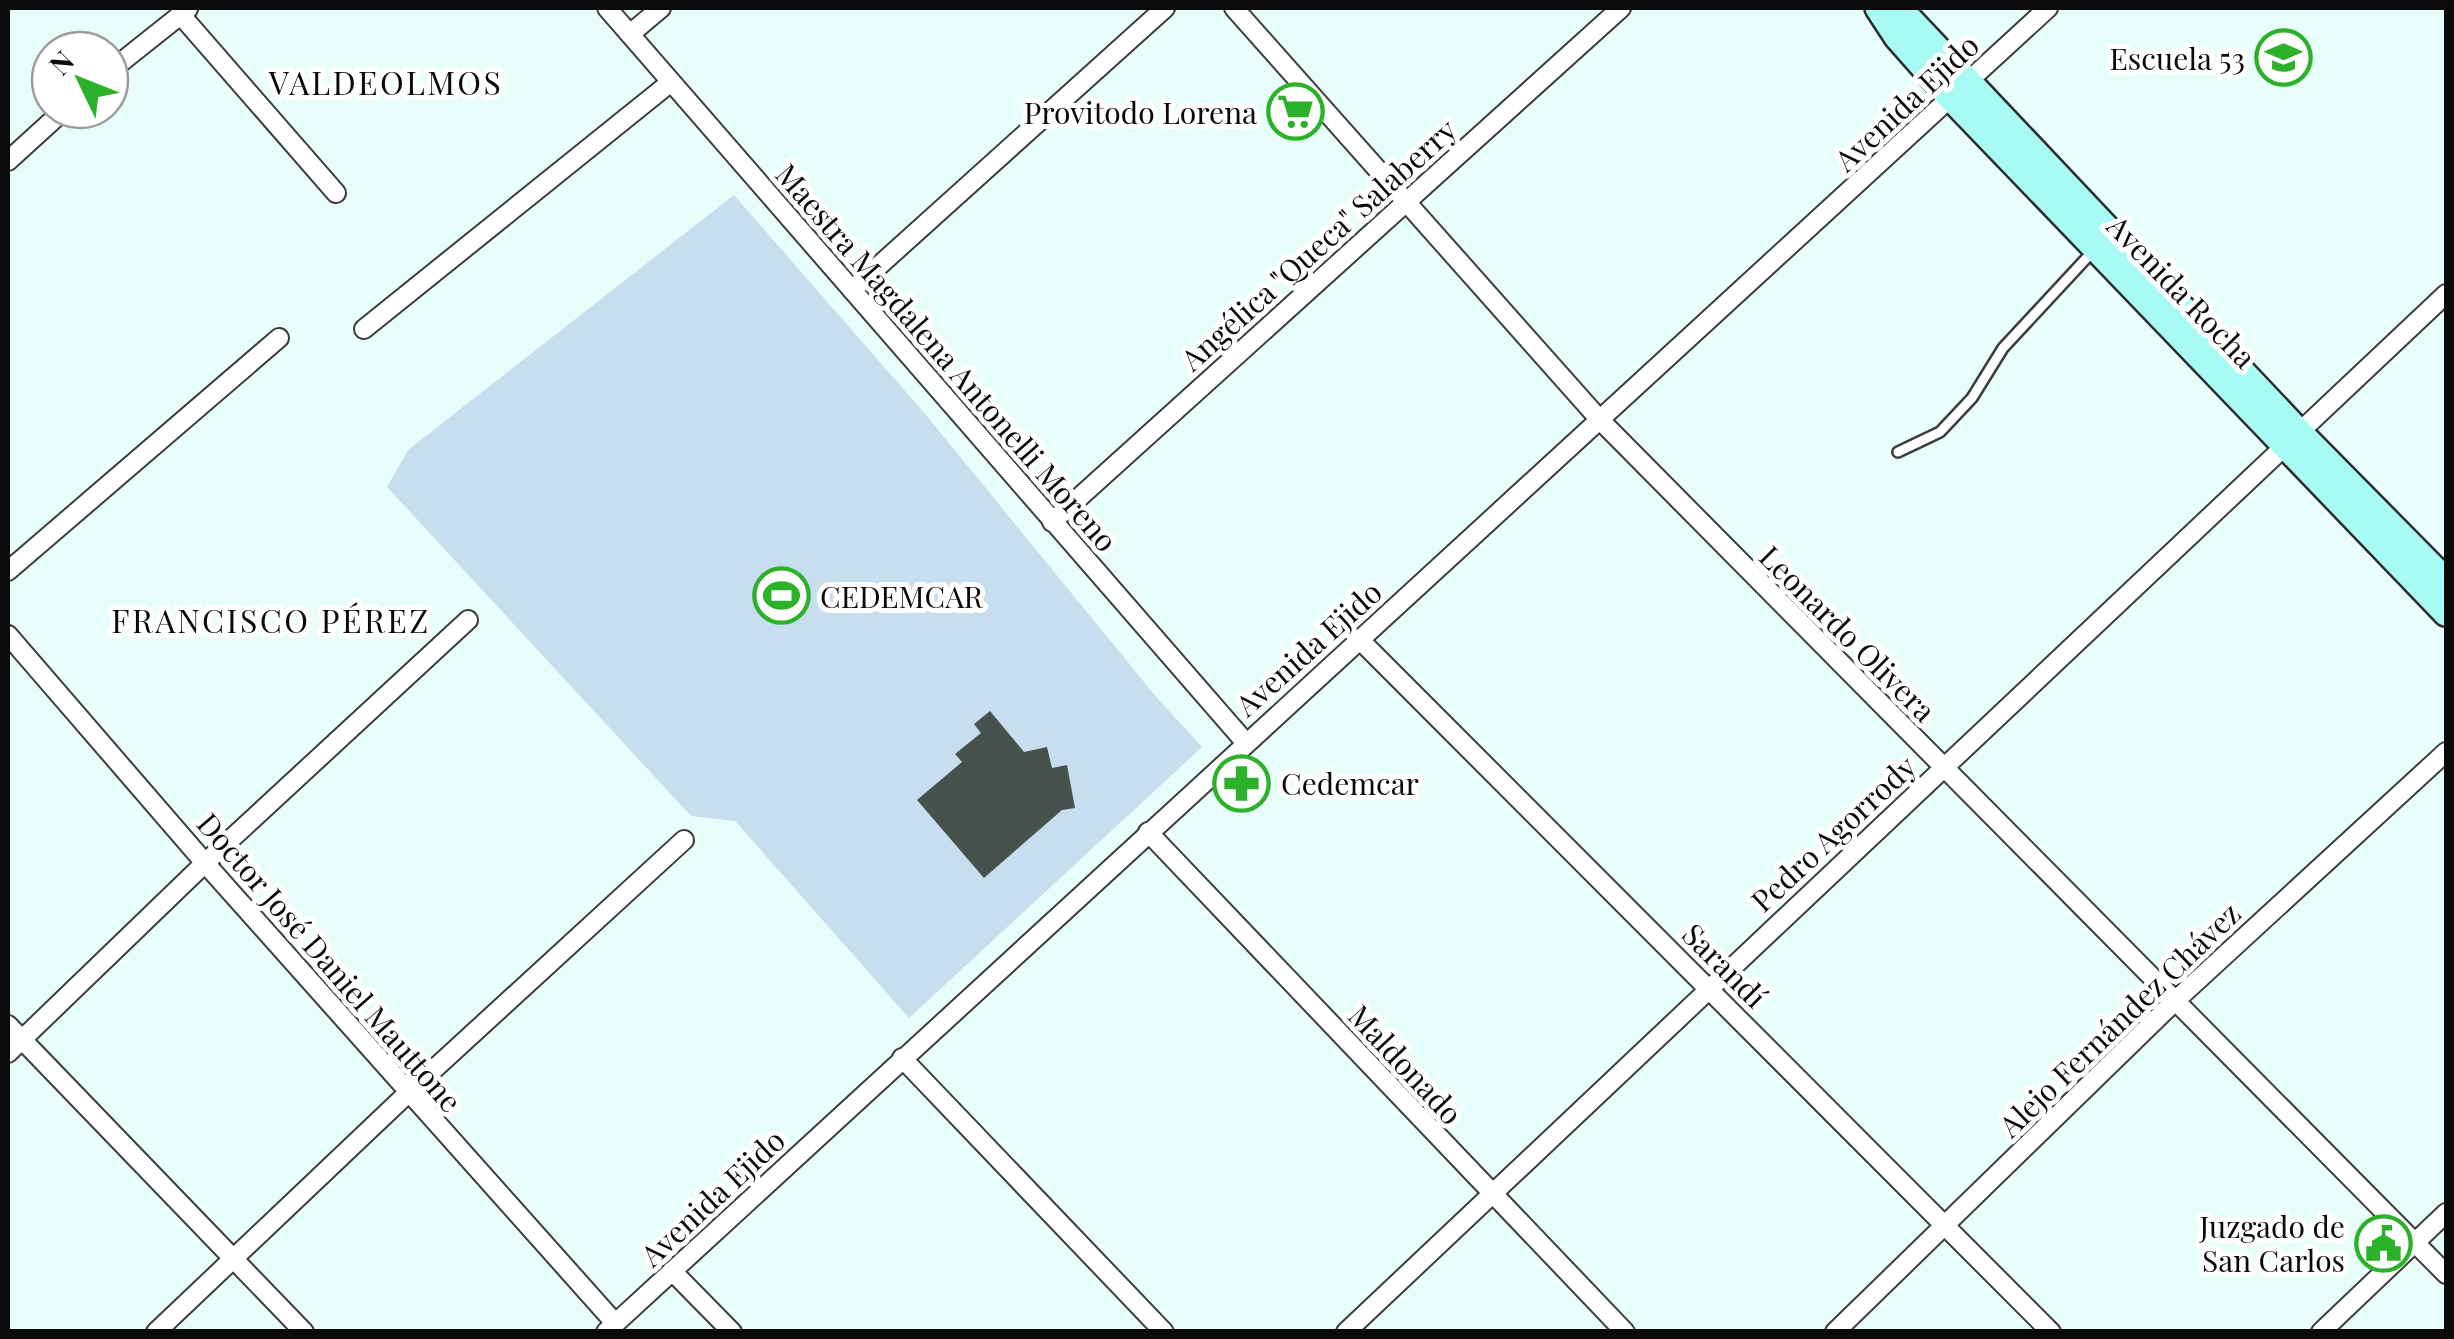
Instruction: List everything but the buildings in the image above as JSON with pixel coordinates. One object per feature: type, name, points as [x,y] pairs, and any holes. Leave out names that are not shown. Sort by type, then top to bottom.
[{"type":"street","name":"Maestra Magdalena Antonelli Moreno","points":[[607,8],[1246,742]]},
{"type":"street","points":[[630,34],[661,8]]},
{"type":"street","points":[[852,290],[1166,8]]},
{"type":"street","name":"Leonardo Olivera","points":[[1234,8],[1600,420],[2446,1274]]},
{"type":"street","name":"Angélica \"Queca\" Salaberry","points":[[1052,522],[1620,8]]},
{"type":"street","name":"Avenida Rocha","points":[[1878,8],[1897,37],[1960,90],[2292,438],[2446,614]]},
{"type":"street","name":"Avenida Rocha","points":[[1899,8],[1960,90],[2096,248],[2446,582]]},
{"type":"street","name":"Avenida Ejido","points":[[611,1327],[2048,8]]},
{"type":"street","points":[[130,55],[185,11],[336,193]]},
{"type":"street","points":[[364,329],[671,82]]},
{"type":"street","points":[[8,161],[42,130]]},
{"type":"street","name":"Pedro Agorrody","points":[[1346,1332],[2446,294]]},
{"type":"street","points":[[8,571],[279,338]]},
{"type":"street","points":[[304,1332],[12,1039],[468,620]]},
{"type":"street","name":"Doctor José Daniel Mauttone","points":[[8,635],[611,1327]]},
{"type":"street","name":"Sarandí","points":[[1358,640],[2051,1332]]},
{"type":"street","name":"Alejo Fernández Chávez","points":[[1834,1332],[2175,1001],[2446,752]]},
{"type":"street","name":"Maldonado","points":[[1148,832],[1626,1332]]},
{"type":"street","points":[[156,1332],[408,1093],[684,840]]},
{"type":"street","points":[[902,1058],[1164,1332]]},
{"type":"street","points":[[2321,1332],[2446,1213]]},
{"type":"street","points":[[672,1271],[732,1332]]},
{"type":"lane","points":[[1898,452],[1940,432],[1972,398],[2002,348],[2096,248]]},
{"type":"shaded area","name":"CEDEMCAR","points":[[734,195],[926,415],[1158,699],[1202,747],[909,1018],[735,821],[691,816],[387,487],[408,450]]},
{"type":"place","name":"Escuela 53","points":[[2284,58]]},
{"type":"place","name":"Provitodo Lorena","points":[[1296,112]]},
{"type":"place","name":"CEDEMCAR","points":[[781,596]]},
{"type":"place","name":"Cedemcar","points":[[1242,783]]},
{"type":"place","name":"Juzgado de San Carlos","points":[[2384,1243]]},
{"type":"district","name":"VALDEOLMOS","points":[[386,81]]},
{"type":"district","name":"FRANCISCO PÉREZ","points":[[271,619]]}]
